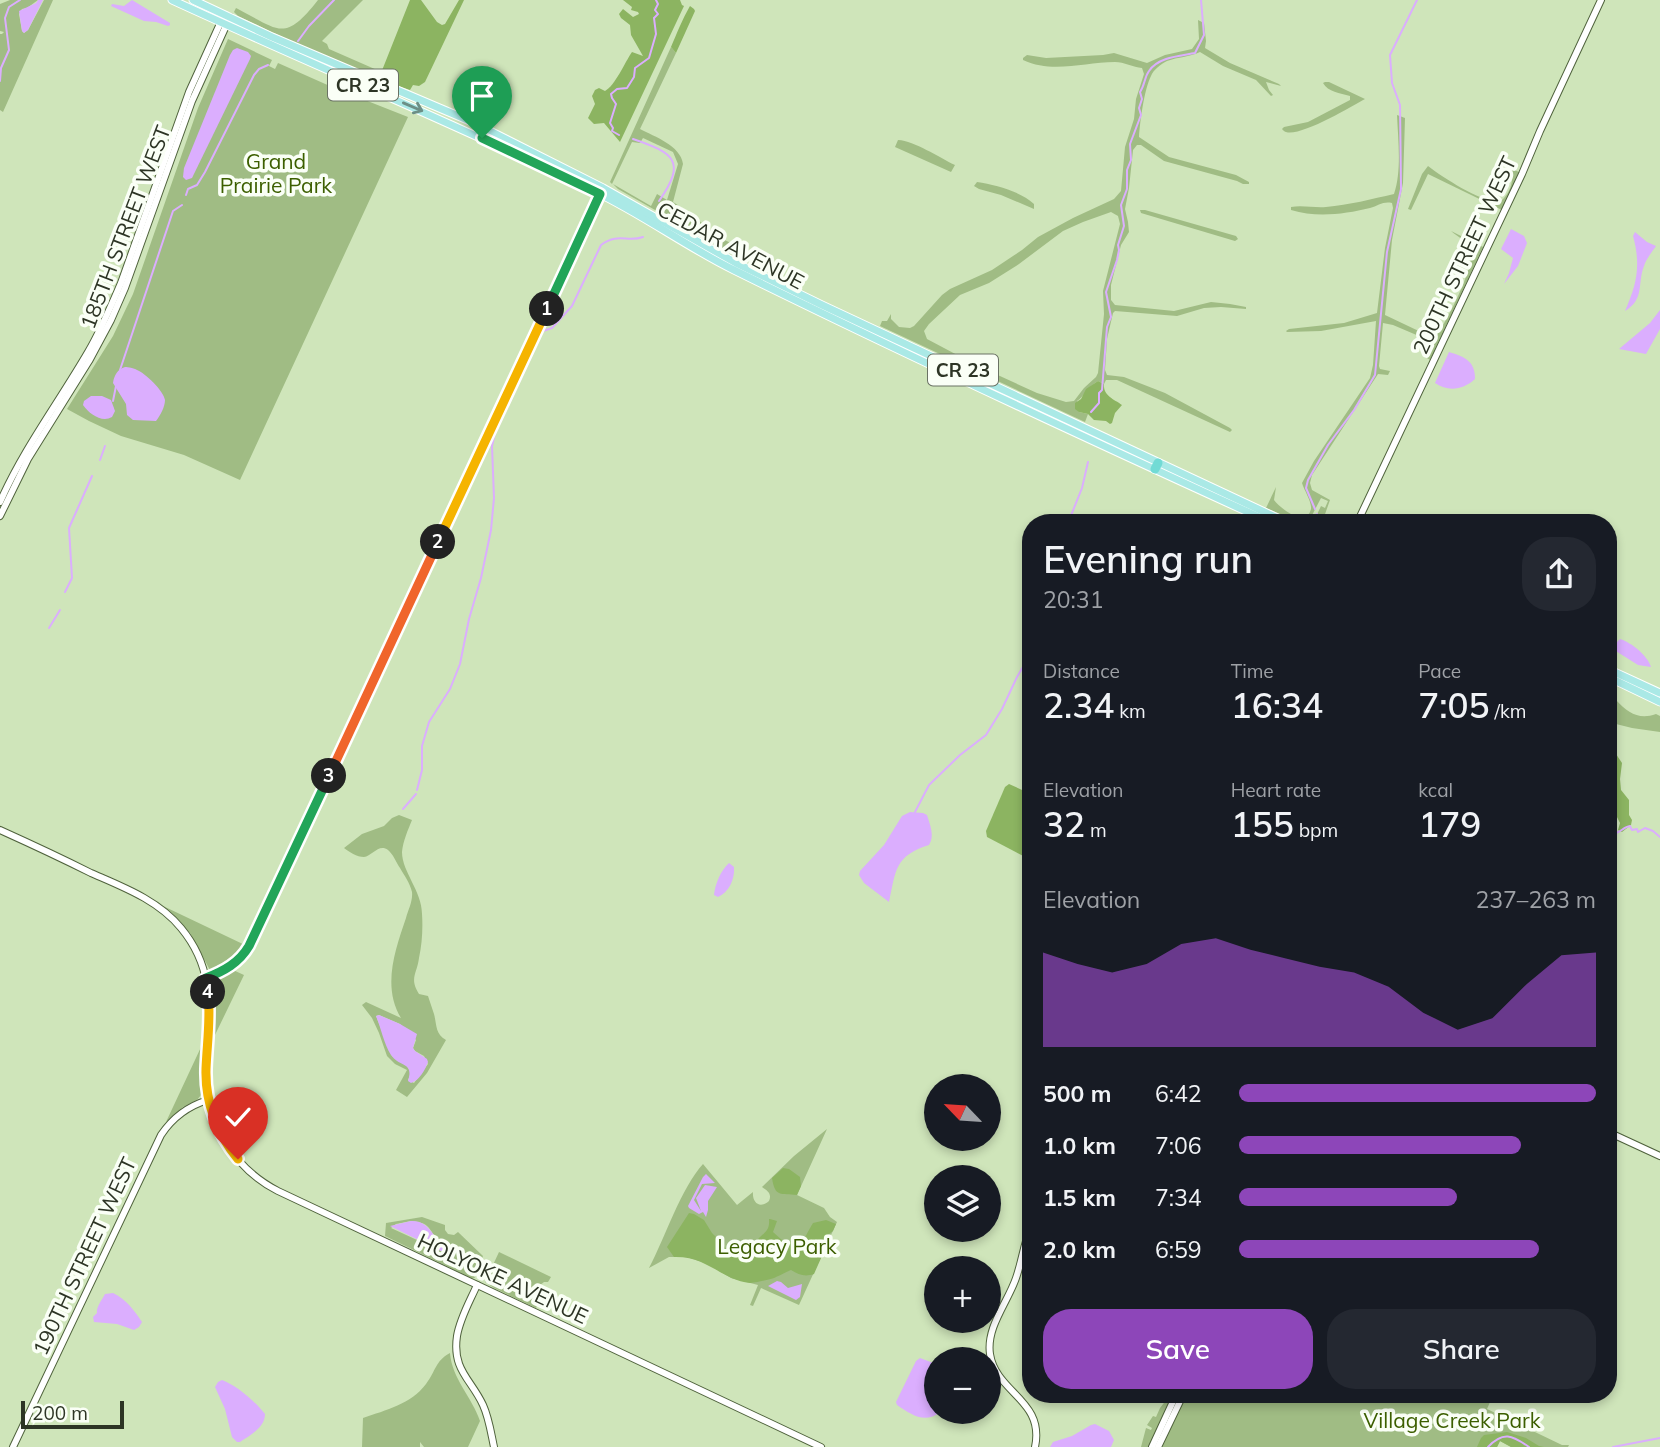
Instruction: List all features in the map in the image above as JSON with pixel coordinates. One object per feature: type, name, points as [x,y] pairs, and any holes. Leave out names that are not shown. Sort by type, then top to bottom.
[{"type":"main road","name":"CEDAR AVENUE","points":[[172,0],[225,20],[602,191],[731,269],[1254,514]]},
{"type":"main road","name":"CEDAR AVENUE","points":[[193,0],[225,20]]},
{"type":"main road","name":"CEDAR AVENUE","points":[[1156,466],[1267,514]]},
{"type":"main road","points":[[1617,673],[1660,694]]},
{"type":"main road","points":[[1617,681],[1660,702]]},
{"type":"street","name":"200TH STREET WEST","points":[[1361,514],[1601,0]]},
{"type":"street","name":"185TH STREET WEST","points":[[0,502],[27,449],[89,350],[114,301],[182,110],[225,20]]},
{"type":"street","name":"185TH STREET WEST","points":[[0,516],[28,459],[89,361],[111,320],[225,20]]},
{"type":"street","points":[[206,978],[234,965],[244,955],[253,939],[602,191]]},
{"type":"street","name":"HOLYOKE AVENUE","points":[[0,830],[134,893],[172,918],[185,933],[206,978],[209,1002],[206,1071],[208,1100],[227,1146],[241,1163],[265,1184],[821,1447]]},
{"type":"street","name":"190TH STREET WEST","points":[[13,1447],[161,1135],[168,1124],[180,1114],[208,1100]]},
{"type":"street","points":[[1617,1136],[1660,1156]]},
{"type":"street","points":[[1022,1255],[1017,1275],[990,1336],[990,1356],[999,1375],[1022,1400]]},
{"type":"street","points":[[477,1285],[459,1326],[457,1352],[463,1373],[486,1412],[494,1447]]},
{"type":"street","points":[[1025,1403],[1033,1415],[1037,1432],[1035,1447]]},
{"type":"street","points":[[1152,1447],[1173,1403]]},
{"type":"street","points":[[1158,1447],[1179,1403]]},
{"type":"green space","points":[[10,0],[38,0],[22,9],[19,14],[24,33],[44,0],[53,0],[3,112],[0,110],[0,34],[4,32],[0,31],[0,4]]},
{"type":"green space","points":[[318,0],[363,0],[322,41],[329,49],[377,70],[379,72],[376,77],[312,51],[234,12],[236,8],[273,27],[289,27]]},
{"type":"green space","points":[[410,0],[421,0],[442,25],[459,0],[464,0],[425,82],[419,86],[413,85],[410,90],[379,78]]},
{"type":"green space","points":[[623,0],[680,0],[684,6],[620,142],[604,123],[594,124],[588,118],[595,104],[592,96],[595,90],[599,88],[605,91],[609,88],[632,52],[643,56],[631,35],[630,25],[619,14],[623,9],[633,17],[639,14],[631,10],[632,7]]},
{"type":"green space","points":[[690,6],[695,11],[676,53],[671,47]]},
{"type":"green space","points":[[1198,20],[1204,23],[1205,48],[1230,63],[1281,86],[1266,82],[1273,95],[1271,96],[1256,80],[1223,66],[1200,52],[1167,61],[1155,69],[1149,82],[1139,137],[1169,157],[1236,175],[1249,184],[1164,161],[1137,145],[1133,150],[1125,209],[1129,232],[1121,245],[1111,285],[1111,300],[1115,305],[1174,311],[1211,302],[1246,309],[1204,308],[1177,316],[1115,311],[1107,339],[1105,370],[1107,375],[1124,377],[1165,393],[1230,428],[1230,432],[1117,380],[1106,380],[1104,384],[1098,381],[1077,401],[1079,412],[1088,414],[1085,422],[880,326],[891,314],[891,319],[899,327],[914,326],[950,289],[992,270],[1038,237],[1114,199],[1121,191],[1125,147],[1144,74],[1142,68],[1115,62],[1057,67],[1034,64],[1023,58],[1027,55],[1046,58],[1114,53],[1147,63],[1165,55],[1192,49],[1199,39]],"holes":[[[1111,212],[1118,216],[1120,224],[1103,291],[1104,314],[1098,373],[1074,401],[1066,402],[1037,393],[927,339],[924,331],[929,324],[960,295],[989,283],[1063,231]]]},
{"type":"green space","name":"Grand Prairie Park","points":[[228,39],[272,60],[269,66],[275,69],[278,63],[408,117],[240,480],[184,455],[121,436],[67,409],[113,336],[133,294],[198,108]]},
{"type":"green space","points":[[671,47],[676,53],[640,129],[666,142],[681,157],[683,164],[673,202],[718,236],[735,244],[731,253],[613,184],[651,206],[657,194],[667,200],[678,164],[673,152],[643,138],[640,143],[632,142],[612,184],[610,182]]},
{"type":"green space","points":[[1323,83],[1365,99],[1313,126],[1293,132],[1284,131],[1284,127],[1308,122],[1350,100],[1350,96],[1335,92]]},
{"type":"green space","points":[[1397,115],[1405,118],[1403,183],[1392,240],[1385,315],[1436,337],[1459,294],[1471,258],[1467,244],[1451,231],[1483,247],[1430,360],[1427,358],[1433,342],[1383,323],[1379,366],[1380,369],[1390,371],[1388,375],[1378,374],[1312,475],[1312,490],[1330,500],[1325,514],[1317,514],[1321,506],[1325,508],[1328,501],[1321,498],[1313,514],[1308,514],[1311,506],[1302,483],[1370,378],[1376,321],[1321,331],[1286,331],[1344,323],[1377,313],[1393,208],[1392,203],[1386,203],[1351,212],[1321,214],[1291,210],[1291,207],[1335,206],[1394,194],[1399,144]]},
{"type":"green space","points":[[898,140],[919,146],[955,165],[951,172],[895,147]]},
{"type":"green space","points":[[1428,166],[1471,193],[1498,203],[1510,187],[1510,168],[1519,172],[1502,210],[1428,174],[1411,210],[1408,209]]},
{"type":"green space","points":[[977,182],[1015,192],[1034,204],[1034,209],[979,189],[974,186]]},
{"type":"green space","points":[[1140,210],[1236,236],[1238,239],[1235,241],[1141,213]]},
{"type":"green space","points":[[1098,381],[1104,384],[1107,394],[1122,405],[1110,424],[1094,420],[1088,414],[1075,409],[1075,403],[1081,399],[1086,389]]},
{"type":"green space","points":[[1276,487],[1274,500],[1291,514],[1280,514],[1266,508]]},
{"type":"green space","points":[[1617,701],[1634,714],[1660,716],[1660,732],[1617,724]]},
{"type":"green space","points":[[1617,756],[1622,763],[1621,790],[1629,800],[1629,815],[1632,820],[1631,825],[1622,832],[1618,830],[1620,823],[1617,817]]},
{"type":"green space","points":[[1009,784],[1022,790],[1022,855],[987,837],[986,831],[1005,787]]},
{"type":"green space","points":[[399,815],[412,820],[402,852],[405,867],[419,897],[422,914],[422,942],[414,984],[419,994],[428,996],[438,1032],[446,1040],[427,1073],[407,1097],[396,1090],[407,1070],[387,1056],[372,1018],[362,1005],[366,1002],[401,1018],[392,994],[392,968],[412,892],[393,856],[385,848],[364,857],[344,848],[362,834],[384,826]],"holes":[[[376,1016],[400,1024],[416,1040],[413,1048],[424,1056],[428,1064],[414,1083],[408,1080],[411,1073],[407,1066],[392,1056]]]},
{"type":"green space","points":[[163,906],[247,946],[231,962],[211,972],[190,933]]},
{"type":"green space","points":[[233,970],[244,975],[214,1037],[213,984]]},
{"type":"green space","points":[[202,1045],[201,1095],[166,1122]]},
{"type":"green space","name":"Legacy Park","points":[[827,1129],[797,1195],[824,1208],[837,1222],[799,1305],[761,1288],[753,1306],[750,1305],[758,1285],[731,1278],[708,1264],[687,1257],[669,1257],[649,1268],[680,1200],[703,1164],[737,1205],[753,1192],[755,1202],[763,1205],[769,1201],[770,1196],[762,1187]]},
{"type":"green space","points":[[783,1168],[800,1177],[801,1186],[797,1195],[780,1193],[775,1189],[772,1178]]},
{"type":"green space","points":[[689,1213],[704,1220],[731,1256],[752,1247],[767,1230],[769,1219],[777,1221],[773,1232],[797,1248],[813,1223],[826,1220],[836,1224],[833,1231],[825,1237],[826,1247],[814,1274],[802,1275],[791,1270],[774,1278],[750,1283],[731,1278],[696,1260],[674,1257],[667,1247]]},
{"type":"green space","points":[[422,1217],[445,1225],[448,1234],[454,1235],[458,1232],[483,1256],[475,1278],[385,1236],[386,1223]],"holes":[[[411,1221],[429,1228],[441,1244],[441,1251],[391,1228],[396,1224]]]},
{"type":"green space","points":[[499,1252],[551,1277],[548,1282],[539,1286],[538,1291],[542,1296],[536,1308],[485,1282]]},
{"type":"green space","points":[[450,1353],[454,1371],[480,1421],[468,1447],[424,1447],[420,1442],[420,1447],[362,1447],[363,1418],[398,1406],[413,1397],[426,1384],[441,1359]]},
{"type":"green space","points":[[1164,1403],[1170,1403],[1150,1447],[1141,1447],[1146,1428],[1152,1428],[1147,1425],[1153,1416],[1156,1417]]},
{"type":"green space","name":"Village Creek Park","points":[[1176,1403],[1490,1403],[1487,1409],[1562,1445],[1569,1445],[1511,1447],[1500,1441],[1497,1447],[1155,1447]]},
{"type":"green space","points":[[1507,1432],[1544,1447],[1511,1447],[1500,1441],[1497,1447],[1477,1447],[1484,1435]]},
{"type":"shaded area","points":[[43,0],[24,33],[19,11]]},
{"type":"shaded area","points":[[132,0],[170,25],[144,21],[111,6],[124,6]]},
{"type":"shaded area","points":[[237,48],[248,52],[250,59],[192,178],[186,180],[183,177],[184,168],[230,55]]},
{"type":"shaded area","points":[[1511,229],[1524,236],[1527,243],[1518,266],[1504,284],[1513,258],[1501,249]]},
{"type":"shaded area","points":[[1635,232],[1656,246],[1645,263],[1638,296],[1625,311],[1636,274]]},
{"type":"shaded area","points":[[1660,310],[1660,329],[1646,354],[1619,349],[1650,323]]},
{"type":"shaded area","points":[[1449,352],[1468,361],[1473,368],[1475,379],[1466,386],[1445,388],[1435,383]]},
{"type":"shaded area","points":[[125,367],[145,375],[164,396],[164,406],[156,421],[133,420],[127,415],[126,404],[113,383],[120,369]]},
{"type":"shaded area","points":[[91,396],[102,396],[111,400],[115,411],[112,417],[104,419],[89,412],[83,405]]},
{"type":"shaded area","points":[[1620,639],[1629,643],[1646,658],[1651,667],[1638,665],[1617,652],[1617,642]]},
{"type":"shaded area","points":[[910,812],[927,815],[932,838],[929,845],[909,854],[898,866],[889,902],[864,883],[859,875],[884,845],[902,816]]},
{"type":"shaded area","points":[[729,863],[734,867],[732,880],[725,892],[718,897],[714,895],[717,882]]},
{"type":"shaded area","points":[[379,1015],[417,1034],[413,1048],[428,1062],[414,1082],[408,1081],[408,1067],[391,1055],[376,1016]]},
{"type":"shaded area","points":[[706,1174],[715,1183],[702,1184],[694,1200],[701,1211],[696,1198],[705,1185],[717,1187],[708,1201],[706,1217],[703,1212],[699,1214],[688,1206]]},
{"type":"shaded area","points":[[411,1221],[427,1227],[446,1251],[390,1226]]},
{"type":"shaded area","points":[[777,1281],[788,1288],[802,1284],[800,1297],[796,1300],[768,1286]]},
{"type":"shaded area","points":[[113,1293],[136,1313],[142,1322],[139,1327],[134,1330],[117,1324],[94,1322],[93,1317],[105,1294]]},
{"type":"shaded area","points":[[920,1358],[924,1360],[924,1418],[913,1415],[896,1402]]},
{"type":"shaded area","points":[[222,1380],[245,1394],[265,1414],[260,1427],[240,1442],[232,1437],[225,1409],[215,1387]]},
{"type":"shaded area","points":[[1095,1424],[1109,1431],[1114,1440],[1111,1447],[1050,1447],[1053,1442]]},
{"type":"waterway","points":[[0,81],[1,68],[9,50],[5,18],[9,7],[20,0]]},
{"type":"waterway","points":[[298,41],[334,0]]},
{"type":"waterway","points":[[619,135],[612,131],[610,123],[616,104],[611,94],[617,89],[627,88],[634,77],[635,68],[649,58],[656,34],[656,0]]},
{"type":"waterway","points":[[1091,412],[1099,403],[1099,393],[1102,390],[1107,327],[1111,317],[1106,292],[1117,260],[1124,226],[1121,205],[1127,189],[1130,144],[1141,115],[1140,92],[1153,66],[1170,58],[1195,53],[1204,35],[1201,0]]},
{"type":"waterway","points":[[1315,509],[1306,488],[1308,480],[1375,375],[1387,252],[1401,189],[1400,105],[1392,83],[1390,55],[1417,0]]},
{"type":"waterway","points":[[186,195],[188,189],[197,185],[205,172],[254,75],[268,65]]},
{"type":"waterway","points":[[633,139],[658,149],[672,160],[673,176],[659,201]]},
{"type":"waterway","points":[[120,370],[173,211],[182,205]]},
{"type":"waterway","points":[[417,790],[422,770],[422,746],[429,722],[450,689],[460,664],[481,578],[491,530],[494,498],[492,446],[495,433],[535,345],[543,331],[552,328],[572,306],[601,245],[618,238],[643,237]]},
{"type":"waterway","points":[[113,401],[116,386]]},
{"type":"waterway","points":[[100,460],[105,446]]},
{"type":"waterway","points":[[1072,514],[1088,462]]},
{"type":"waterway","points":[[65,592],[72,578],[69,528],[92,476]]},
{"type":"waterway","points":[[49,628],[60,610]]},
{"type":"waterway","points":[[915,812],[929,785],[960,755],[986,735],[1022,669]]},
{"type":"waterway","points":[[403,809],[416,794]]},
{"type":"waterway","points":[[1617,832],[1630,826],[1638,832],[1645,828],[1660,837]]},
{"type":"waterway","points":[[1488,1447],[1498,1439],[1508,1436],[1529,1447]]},
{"type":"waterway","points":[[1613,1447],[1660,1438]]},
{"type":"route","points":[[238,1159],[221,1134],[208,1100],[206,1071],[209,1002],[206,978],[234,965],[244,955],[253,939],[600,194],[482,138]]}]
